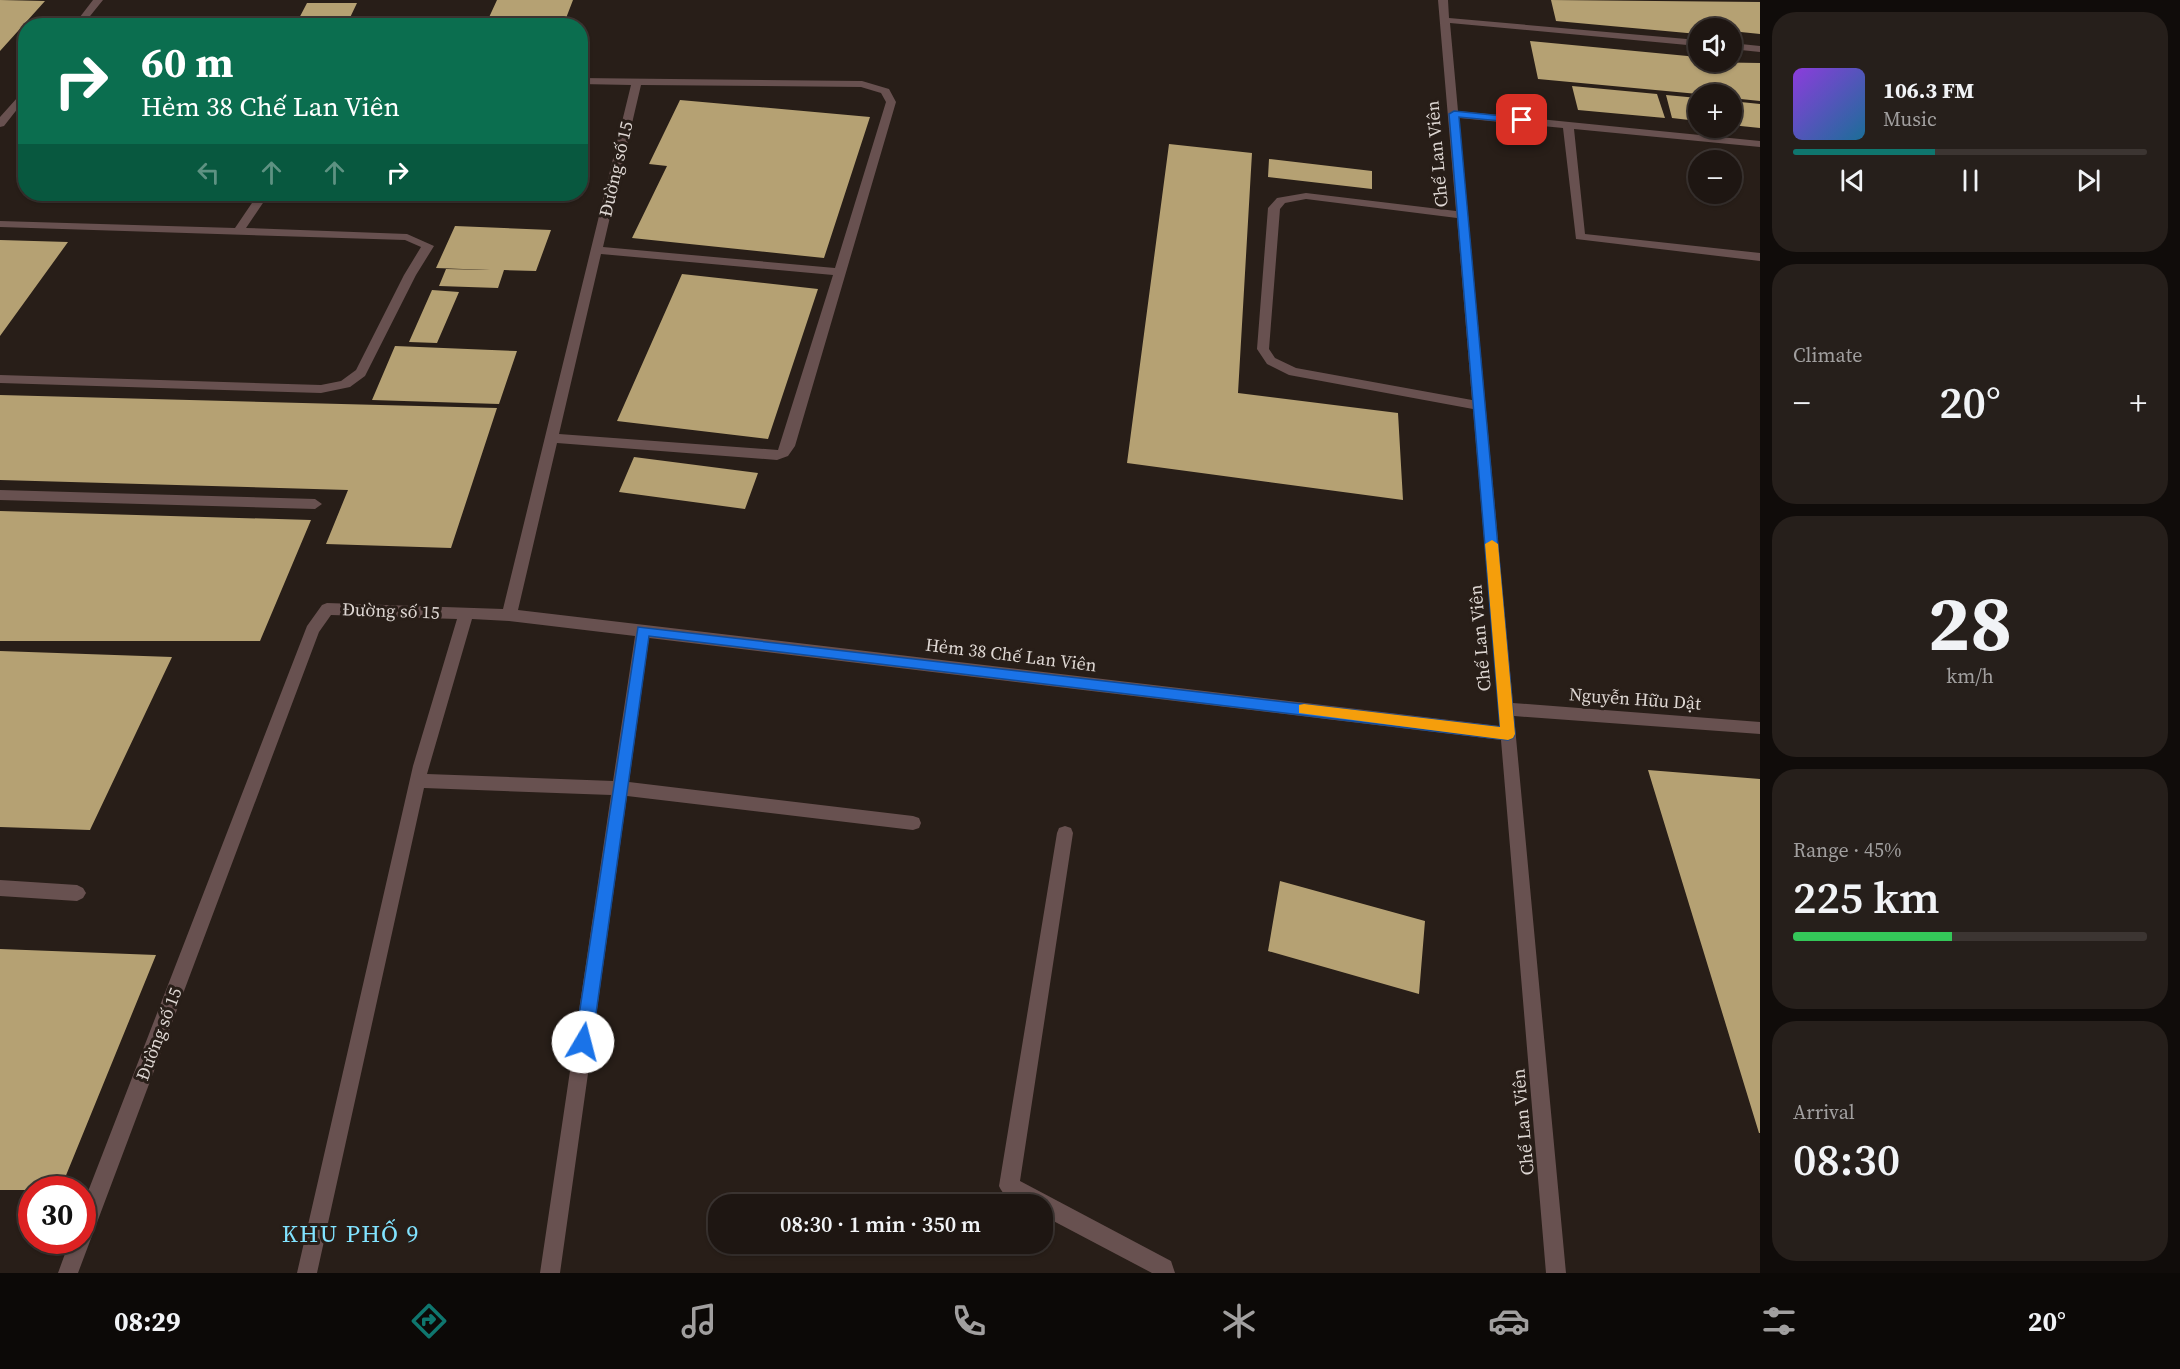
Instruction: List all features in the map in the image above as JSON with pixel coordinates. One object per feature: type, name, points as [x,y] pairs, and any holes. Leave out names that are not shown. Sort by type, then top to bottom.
[{"type":"street","points":[[83,18],[98,0]]},
{"type":"street","name":"Chế Lan Viên","points":[[1443,0],[1556,1273]]},
{"type":"street","points":[[1445,20],[1688,43]]},
{"type":"street","points":[[1742,47],[1760,49]]},
{"type":"street","points":[[551,438],[777,455],[783,453],[788,446],[891,102],[885,91],[862,84],[588,81]]},
{"type":"street","name":"Đường số 15","points":[[96,1198],[312,630],[327,609],[509,615],[636,83]]},
{"type":"street","points":[[0,124],[18,101]]},
{"type":"street","points":[[1454,114],[1760,144]]},
{"type":"street","points":[[1568,125],[1580,237],[1760,257]]},
{"type":"street","points":[[1462,214],[1306,196],[1291,196],[1281,200],[1274,208],[1263,349],[1272,362],[1293,372],[1480,406]]},
{"type":"street","points":[[239,231],[258,201]]},
{"type":"street","points":[[0,224],[407,237],[428,246],[410,275],[361,373],[345,384],[321,389],[0,378]]},
{"type":"street","points":[[596,250],[841,272]]},
{"type":"street","points":[[0,495],[315,504]]},
{"type":"street","points":[[307,1273],[418,781],[466,614]]},
{"type":"street","name":"Hẻm 38 Chế Lan Viên","points":[[509,615],[1508,734]]},
{"type":"street","points":[[550,1273],[643,630]]},
{"type":"street","name":"Nguyễn Hữu Dật","points":[[1506,709],[1760,728]]},
{"type":"street","points":[[418,781],[620,788],[913,823]]},
{"type":"street","points":[[1065,833],[1009,1186],[1164,1268],[1165,1273]]},
{"type":"street","points":[[0,888],[77,893]]},
{"type":"street","points":[[68,1273],[75,1254]]},
{"type":"building","points":[[0,0],[45,1],[30,18],[18,18],[18,31],[0,51]]},
{"type":"building","points":[[497,0],[573,0],[566,18],[489,18]]},
{"type":"building","points":[[1551,0],[1760,2],[1760,34],[1742,32],[1742,18],[1688,18],[1688,33],[1556,21]]},
{"type":"building","points":[[307,3],[357,3],[350,18],[299,18]]},
{"type":"building","points":[[1530,41],[1688,56],[1688,72],[1742,72],[1742,63],[1760,63],[1760,101],[1742,99],[1742,84],[1688,84],[1688,93],[1538,79]]},
{"type":"building","points":[[1572,86],[1657,94],[1665,118],[1578,110]]},
{"type":"building","points":[[1666,95],[1688,97],[1688,120],[1672,118]]},
{"type":"building","points":[[680,100],[870,117],[824,258],[632,238],[667,166],[649,164]]},
{"type":"building","points":[[1742,102],[1760,104],[1760,128],[1742,126]]},
{"type":"building","points":[[1169,144],[1252,153],[1238,393],[1398,413],[1403,500],[1127,463]]},
{"type":"building","points":[[1269,159],[1372,171],[1372,189],[1268,177]]},
{"type":"building","points":[[455,226],[551,230],[536,271],[504,270],[498,288],[439,286],[446,269],[490,270],[436,268]]},
{"type":"building","points":[[0,240],[68,242],[0,336]]},
{"type":"building","points":[[682,274],[818,289],[768,439],[617,421]]},
{"type":"building","points":[[432,290],[459,292],[437,343],[409,342]]},
{"type":"building","points":[[395,346],[517,351],[499,404],[372,400]]},
{"type":"building","points":[[0,395],[497,408],[451,548],[326,544],[348,490],[0,480]]},
{"type":"building","points":[[634,457],[758,473],[745,509],[619,492]]},
{"type":"building","points":[[0,511],[311,520],[260,641],[0,641]]},
{"type":"building","points":[[0,651],[172,657],[90,830],[0,827]]},
{"type":"building","points":[[1648,770],[1760,779],[1760,1133],[1759,1133]]},
{"type":"building","points":[[1280,881],[1425,921],[1419,994],[1268,951]]},
{"type":"building","points":[[0,949],[156,955],[66,1176],[18,1176],[18,1190],[0,1190]]},
{"type":"slow traffic","points":[[1304,709],[1508,734],[1492,544]]},
{"type":"district","name":"KHU PHỐ 9","points":[[351,1234]]},
{"type":"route","points":[[583,1042],[643,630],[1508,734],[1454,114],[1522,120]]}]
